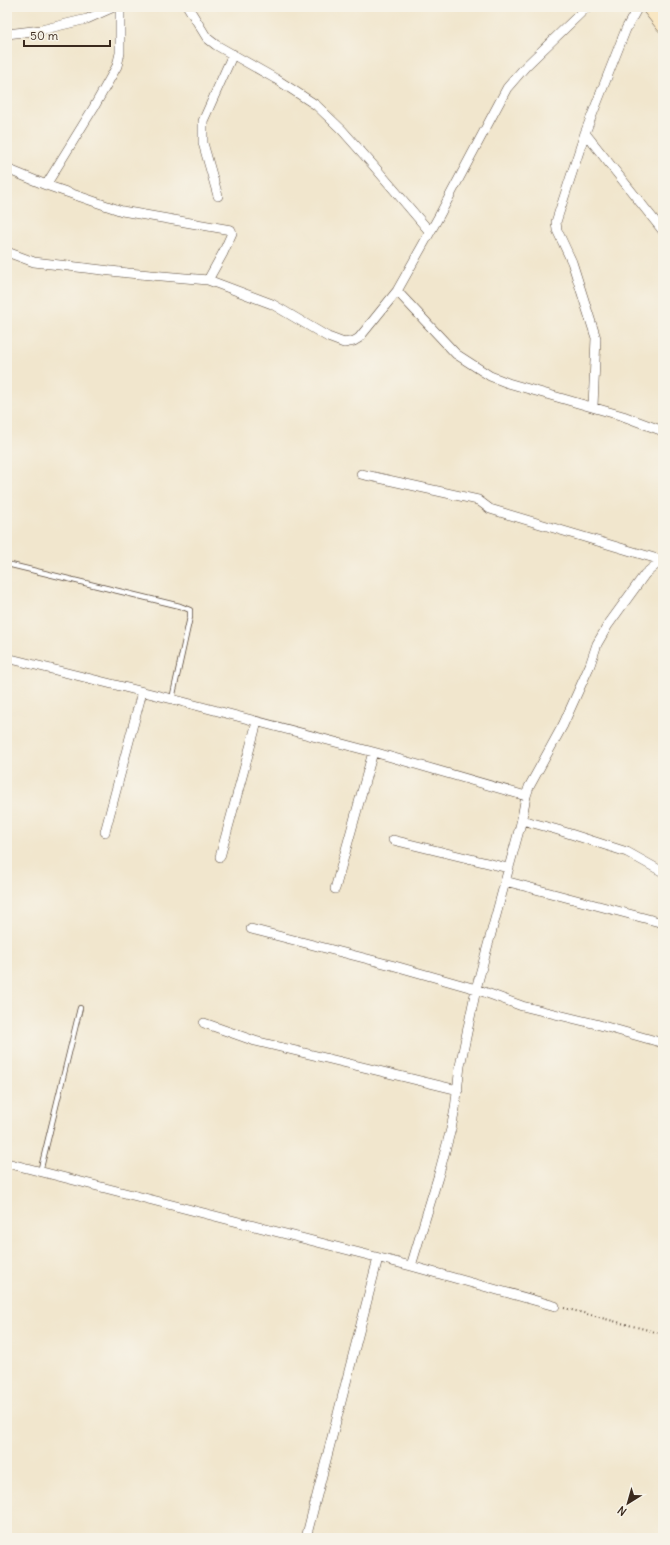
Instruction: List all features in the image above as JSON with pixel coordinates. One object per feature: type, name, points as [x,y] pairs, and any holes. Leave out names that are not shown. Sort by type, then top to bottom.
[{"type":"street","points":[[7,34],[41,30],[87,20],[114,7]]},
{"type":"street","points":[[46,186],[117,66],[120,53],[120,7]]},
{"type":"street","points":[[188,7],[208,38],[316,105],[342,130],[374,165],[430,232]]},
{"type":"street","points":[[7,252],[34,262],[128,273],[208,280],[272,304],[328,337],[344,343],[354,341],[359,338],[397,291],[507,88],[526,66],[587,7]]},
{"type":"street","points":[[593,406],[596,338],[572,262],[557,230],[556,222],[585,133],[626,29],[646,7],[663,26]]},
{"type":"street","points":[[218,196],[203,143],[203,121],[233,54]]},
{"type":"street","points":[[585,133],[663,231]]},
{"type":"street","points":[[7,169],[46,186],[122,211],[231,230],[232,233],[223,253],[208,280]]},
{"type":"street","points":[[397,291],[456,354],[490,376],[508,383],[593,406],[663,430]]},
{"type":"street","points":[[361,474],[478,500],[490,508],[662,560]]},
{"type":"street","points":[[411,1266],[456,1109],[460,1066],[476,989],[522,820],[529,787],[563,724],[590,665],[597,644],[608,625],[645,574],[662,560]]},
{"type":"street","points":[[7,658],[172,699],[373,752],[526,796]]},
{"type":"street","points":[[105,832],[142,692]]},
{"type":"street","points":[[220,857],[257,722]]},
{"type":"street","points":[[335,889],[373,752]]},
{"type":"street","points":[[522,820],[626,852],[663,872]]},
{"type":"street","points":[[393,840],[508,868]]},
{"type":"street","points":[[505,881],[663,923]]},
{"type":"street","points":[[251,929],[395,966],[476,989],[522,1006],[663,1042]]},
{"type":"street","points":[[204,1023],[254,1041],[458,1090]]},
{"type":"street","points":[[7,1163],[411,1266],[555,1306]]},
{"type":"street","points":[[306,1538],[378,1258]]},
{"type":"lane","points":[[7,564],[180,606],[190,610],[190,617],[172,699]]},
{"type":"lane","points":[[40,1172],[80,1008]]},
{"type":"path","points":[[555,1306],[663,1334]]}]
